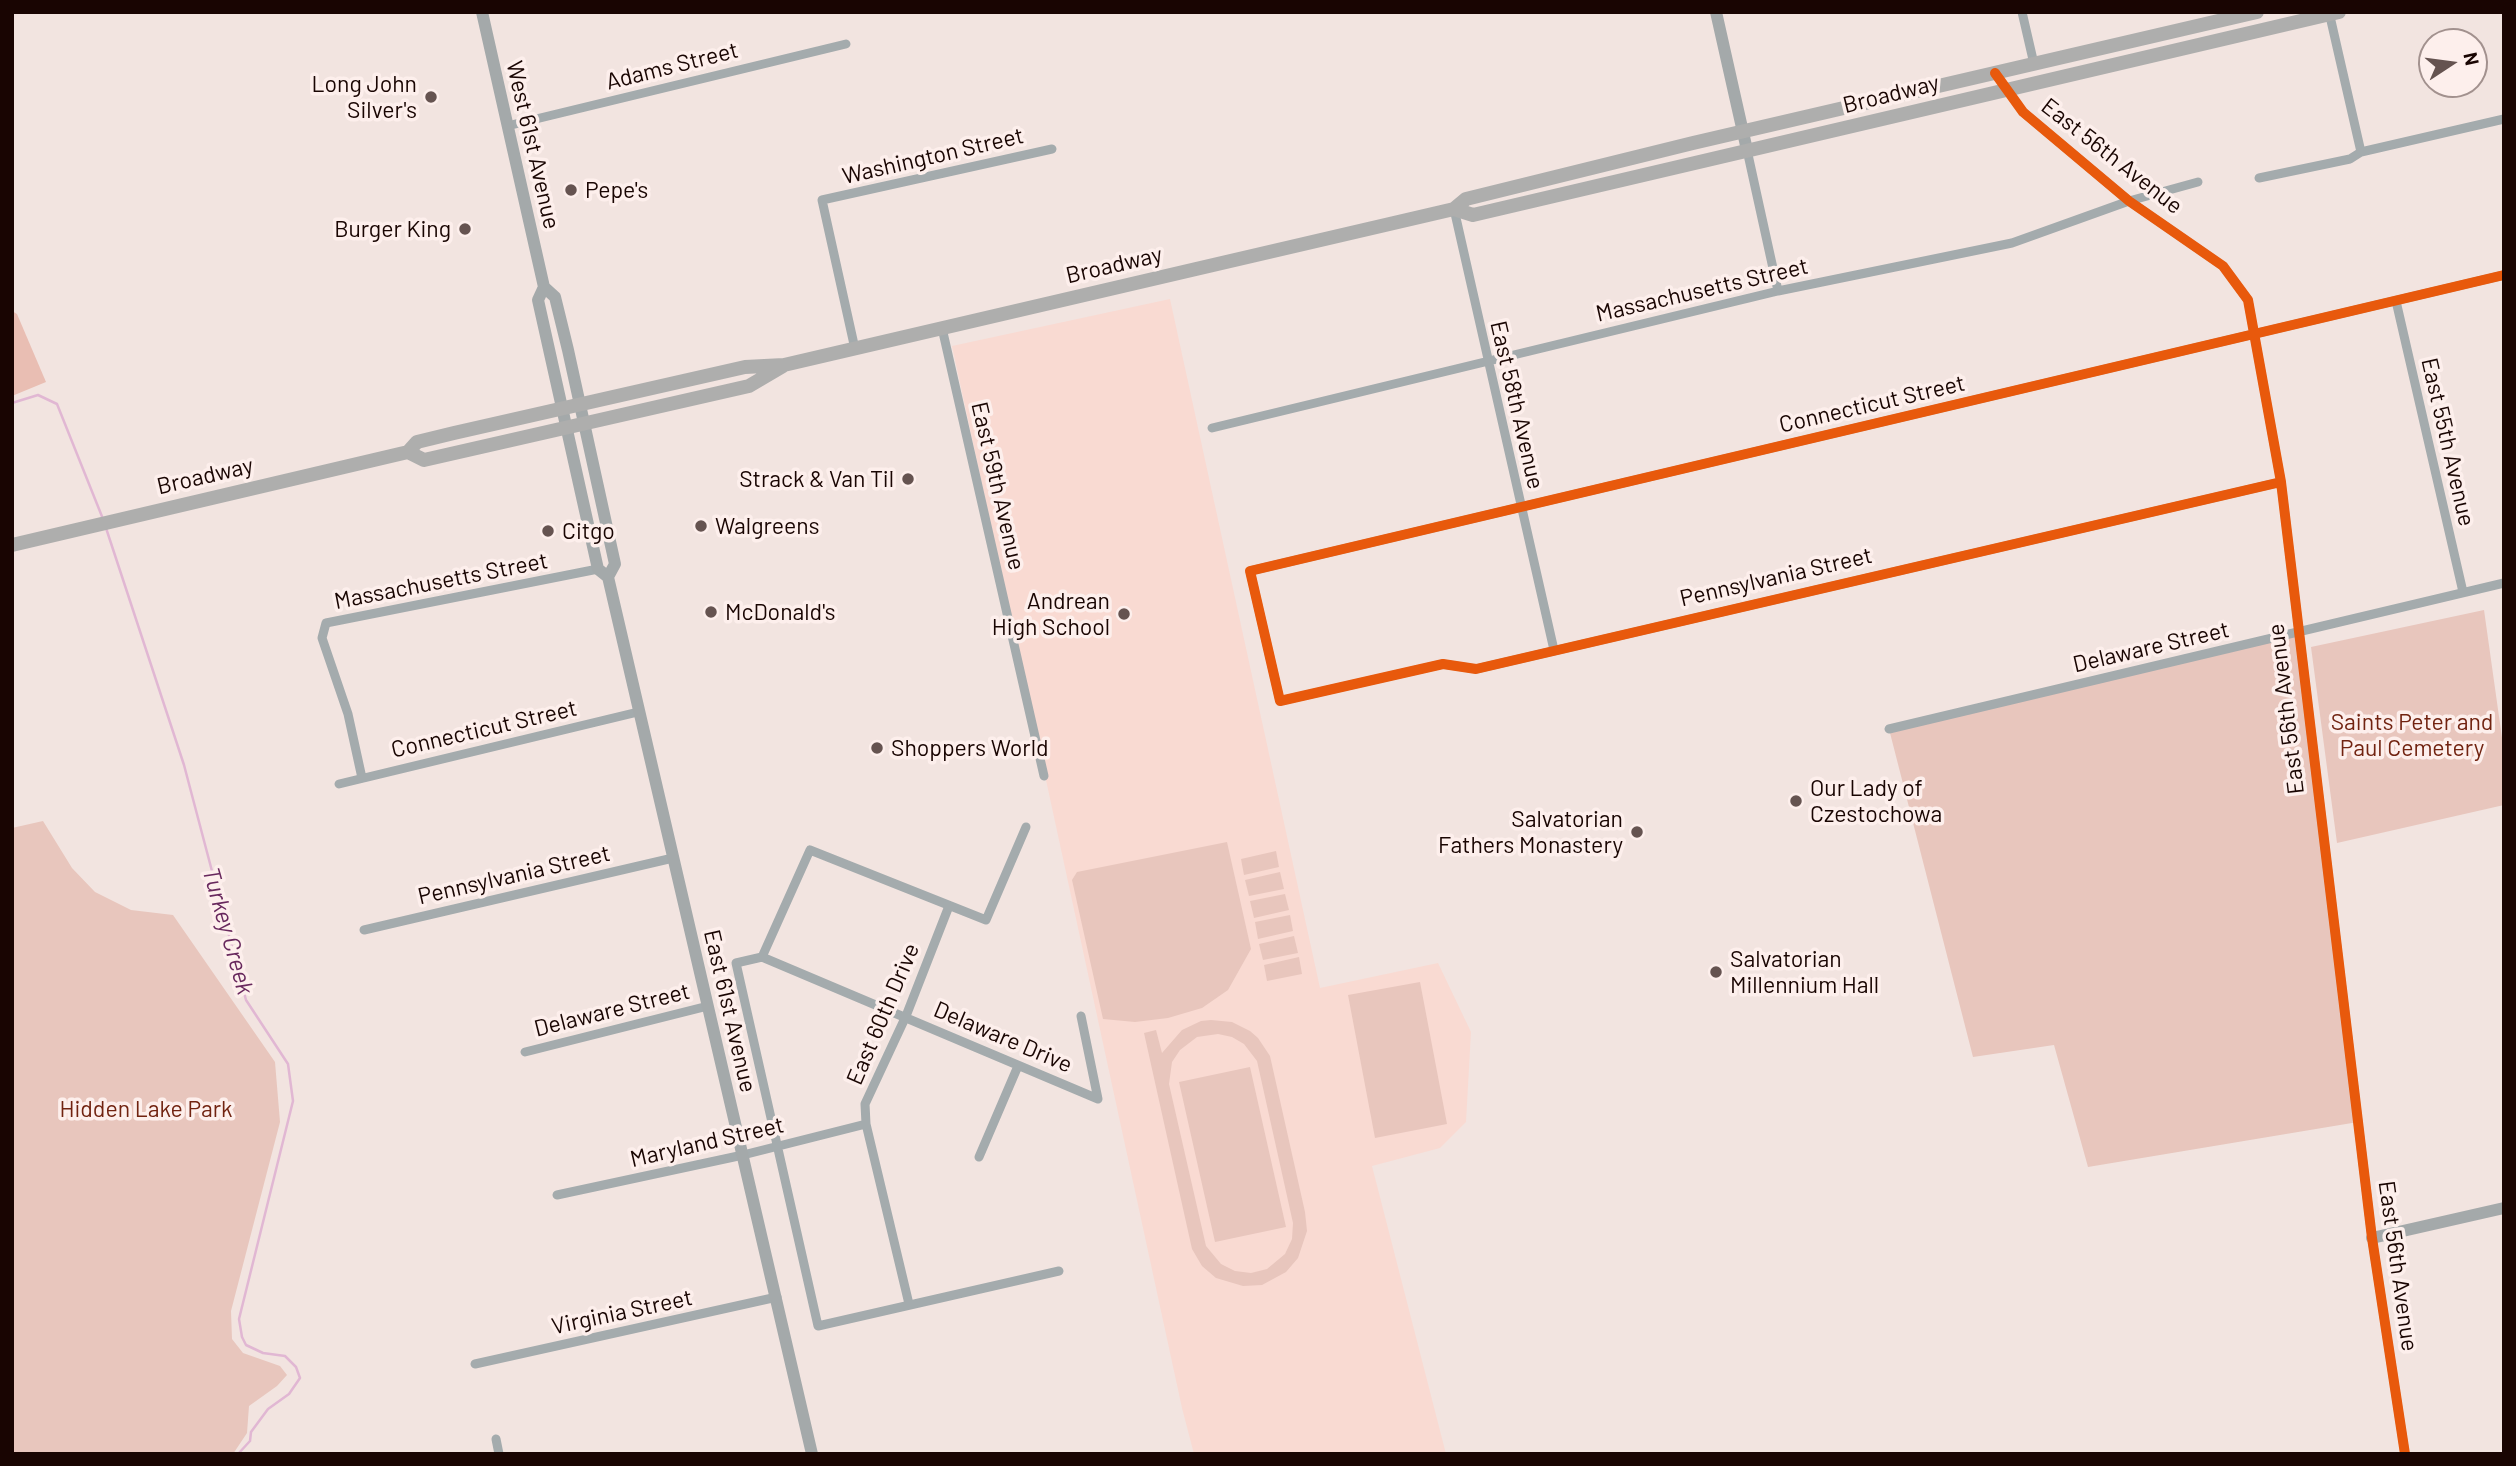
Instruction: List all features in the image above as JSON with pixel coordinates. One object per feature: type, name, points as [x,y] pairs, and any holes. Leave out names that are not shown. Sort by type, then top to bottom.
[{"type":"main road","name":"West 61st Avenue","points":[[482,12],[544,287],[555,297],[579,405]]},
{"type":"main road","points":[[1716,12],[1747,150]]},
{"type":"main road","name":"Broadway","points":[[12,545],[408,452],[417,442],[746,367],[784,365],[855,349],[1454,209],[1466,200],[1743,132],[2257,12]]},
{"type":"main road","name":"Broadway","points":[[1454,209],[1473,215],[2333,13]]},
{"type":"main road","name":"West 61st Avenue","points":[[544,287],[538,300],[566,427]]},
{"type":"main road","name":"Broadway","points":[[408,452],[424,460],[749,386],[784,365]]},
{"type":"main road","name":"East 61st Avenue","points":[[579,405],[615,564],[603,573]]},
{"type":"main road","name":"East 61st Avenue","points":[[566,427],[673,858],[812,1454]]},
{"type":"main road","points":[[2372,1238],[2504,1208]]},
{"type":"street","points":[[2022,12],[2034,64]]},
{"type":"street","points":[[2333,13],[2361,152]]},
{"type":"street","name":"Adams Street","points":[[508,126],[846,44]]},
{"type":"street","name":"East 56th Avenue","points":[[1995,73],[2023,112],[2129,201],[2223,266],[2248,300],[2281,482],[2372,1238],[2405,1454]]},
{"type":"street","points":[[2259,178],[2350,159],[2361,152],[2504,119]]},
{"type":"street","name":"Washington Street","points":[[855,349],[822,200],[1052,149]]},
{"type":"street","points":[[1747,150],[1778,291]]},
{"type":"street","name":"Massachusetts Street","points":[[1212,428],[1778,291],[2012,243],[2129,201],[2198,182]]},
{"type":"street","name":"East 58th Avenue","points":[[1454,209],[1554,650]]},
{"type":"street","name":"Connecticut Street","points":[[1280,701],[1250,571],[2504,275]]},
{"type":"street","name":"East 55th Avenue","points":[[2396,301],[2463,592]]},
{"type":"street","name":"East 59th Avenue","points":[[942,328],[1044,776]]},
{"type":"street","name":"Pennsylvania Street","points":[[1280,701],[1443,664],[1476,669],[2281,482]]},
{"type":"street","name":"Massachusetts Street","points":[[362,778],[348,714],[322,638],[326,623],[603,573]]},
{"type":"street","name":"Delaware Street","points":[[1889,729],[2504,583]]},
{"type":"street","name":"Connecticut Street","points":[[339,784],[638,712]]},
{"type":"street","points":[[1026,827],[986,920],[810,850],[762,957],[736,963],[818,1326],[1059,1270]]},
{"type":"street","name":"Pennsylvania Street","points":[[363,930],[673,858]]},
{"type":"street","name":"East 60th Drive","points":[[909,1304],[866,1124],[865,1104],[905,1016],[949,906]]},
{"type":"street","name":"Delaware Drive","points":[[762,957],[1098,1099],[1080,1016]]},
{"type":"street","name":"Delaware Street","points":[[525,1052],[708,1006]]},
{"type":"street","points":[[979,1157],[1018,1066]]},
{"type":"street","name":"Maryland Street","points":[[557,1195],[866,1124]]},
{"type":"street","name":"Virginia Street","points":[[475,1364],[776,1297]]},
{"type":"street","points":[[496,1439],[499,1454]]},
{"type":"shaded area","name":"Andrean High School","points":[[1170,299],[1320,988],[1438,963],[1471,1032],[1466,1122],[1440,1148],[1372,1166],[1446,1454],[1194,1454],[1182,1408],[952,346]]},
{"type":"shaded area","points":[[12,311],[17,314],[46,382],[12,396]]},
{"type":"green space","name":"Saints Peter and Paul Cemetery","points":[[2484,610],[2504,752],[2504,805],[2337,843],[2311,647]]},
{"type":"green space","points":[[2298,632],[2358,1122],[2088,1167],[2054,1045],[1973,1057],[1889,729]]},
{"type":"green space","name":"Hidden Lake Park","points":[[43,821],[72,868],[95,892],[131,910],[173,915],[275,1062],[280,1122],[231,1311],[232,1339],[243,1353],[280,1366],[287,1375],[277,1386],[249,1406],[247,1433],[233,1454],[12,1454],[12,828]]},
{"type":"green space","points":[[1227,842],[1251,949],[1228,990],[1202,1008],[1168,1018],[1135,1022],[1103,1019],[1072,880],[1077,872]]},
{"type":"green space","points":[[1276,851],[1279,867],[1244,875],[1241,859]]},
{"type":"green space","points":[[1280,872],[1284,889],[1249,896],[1245,880]]},
{"type":"green space","points":[[1285,894],[1289,910],[1254,918],[1250,901]]},
{"type":"green space","points":[[1290,915],[1293,931],[1258,939],[1255,922]]},
{"type":"green space","points":[[1294,936],[1298,953],[1263,960],[1259,944]]},
{"type":"green space","points":[[1299,957],[1302,974],[1267,981],[1264,965]]},
{"type":"green space","points":[[1420,982],[1447,1124],[1375,1138],[1348,995]]},
{"type":"green space","points":[[1201,1021],[1232,1022],[1250,1031],[1270,1056],[1307,1231],[1298,1258],[1286,1272],[1262,1285],[1243,1286],[1216,1278],[1202,1266],[1192,1249],[1144,1033],[1156,1030],[1162,1053],[1182,1030]],"holes":[[[1218,1034],[1232,1037],[1244,1044],[1257,1061],[1293,1223],[1292,1239],[1285,1254],[1267,1269],[1251,1273],[1235,1271],[1221,1264],[1206,1246],[1169,1084],[1172,1062],[1180,1050],[1197,1037]]]},
{"type":"green space","points":[[1250,1067],[1286,1227],[1215,1242],[1179,1082]]},
{"type":"waterway","name":"Turkey Creek","points":[[12,403],[38,395],[57,404],[103,519]]},
{"type":"waterway","name":"Turkey Creek","points":[[106,528],[184,765],[246,1000],[288,1064],[293,1101],[239,1319],[246,1345],[263,1353],[285,1356],[296,1367],[300,1378],[289,1394],[268,1409],[251,1432],[250,1441],[238,1454]]},
{"type":"cycle path","points":[[1995,73],[2023,112],[2129,201],[2223,266],[2248,300],[2281,482],[2372,1238],[2405,1454]]},
{"type":"cycle path","points":[[2281,482],[1476,669],[1443,664],[1280,701],[1250,571],[2504,275]]},
{"type":"place","name":"Long John Silver's","points":[[431,97]]},
{"type":"place","name":"Pepe's","points":[[571,190]]},
{"type":"place","name":"Burger King","points":[[465,229]]},
{"type":"place","name":"Strack & Van Til","points":[[908,479]]},
{"type":"place","name":"Walgreens","points":[[701,526]]},
{"type":"place","name":"Citgo","points":[[548,531]]},
{"type":"place","name":"McDonald's","points":[[711,612]]},
{"type":"place","name":"Andrean High School","points":[[1124,614]]},
{"type":"place","name":"Shoppers World","points":[[877,748]]},
{"type":"place","name":"Our Lady of Czestochowa","points":[[1796,801]]},
{"type":"place","name":"Salvatorian Fathers Monastery","points":[[1637,832]]},
{"type":"place","name":"Salvatorian Millennium Hall","points":[[1716,972]]}]
